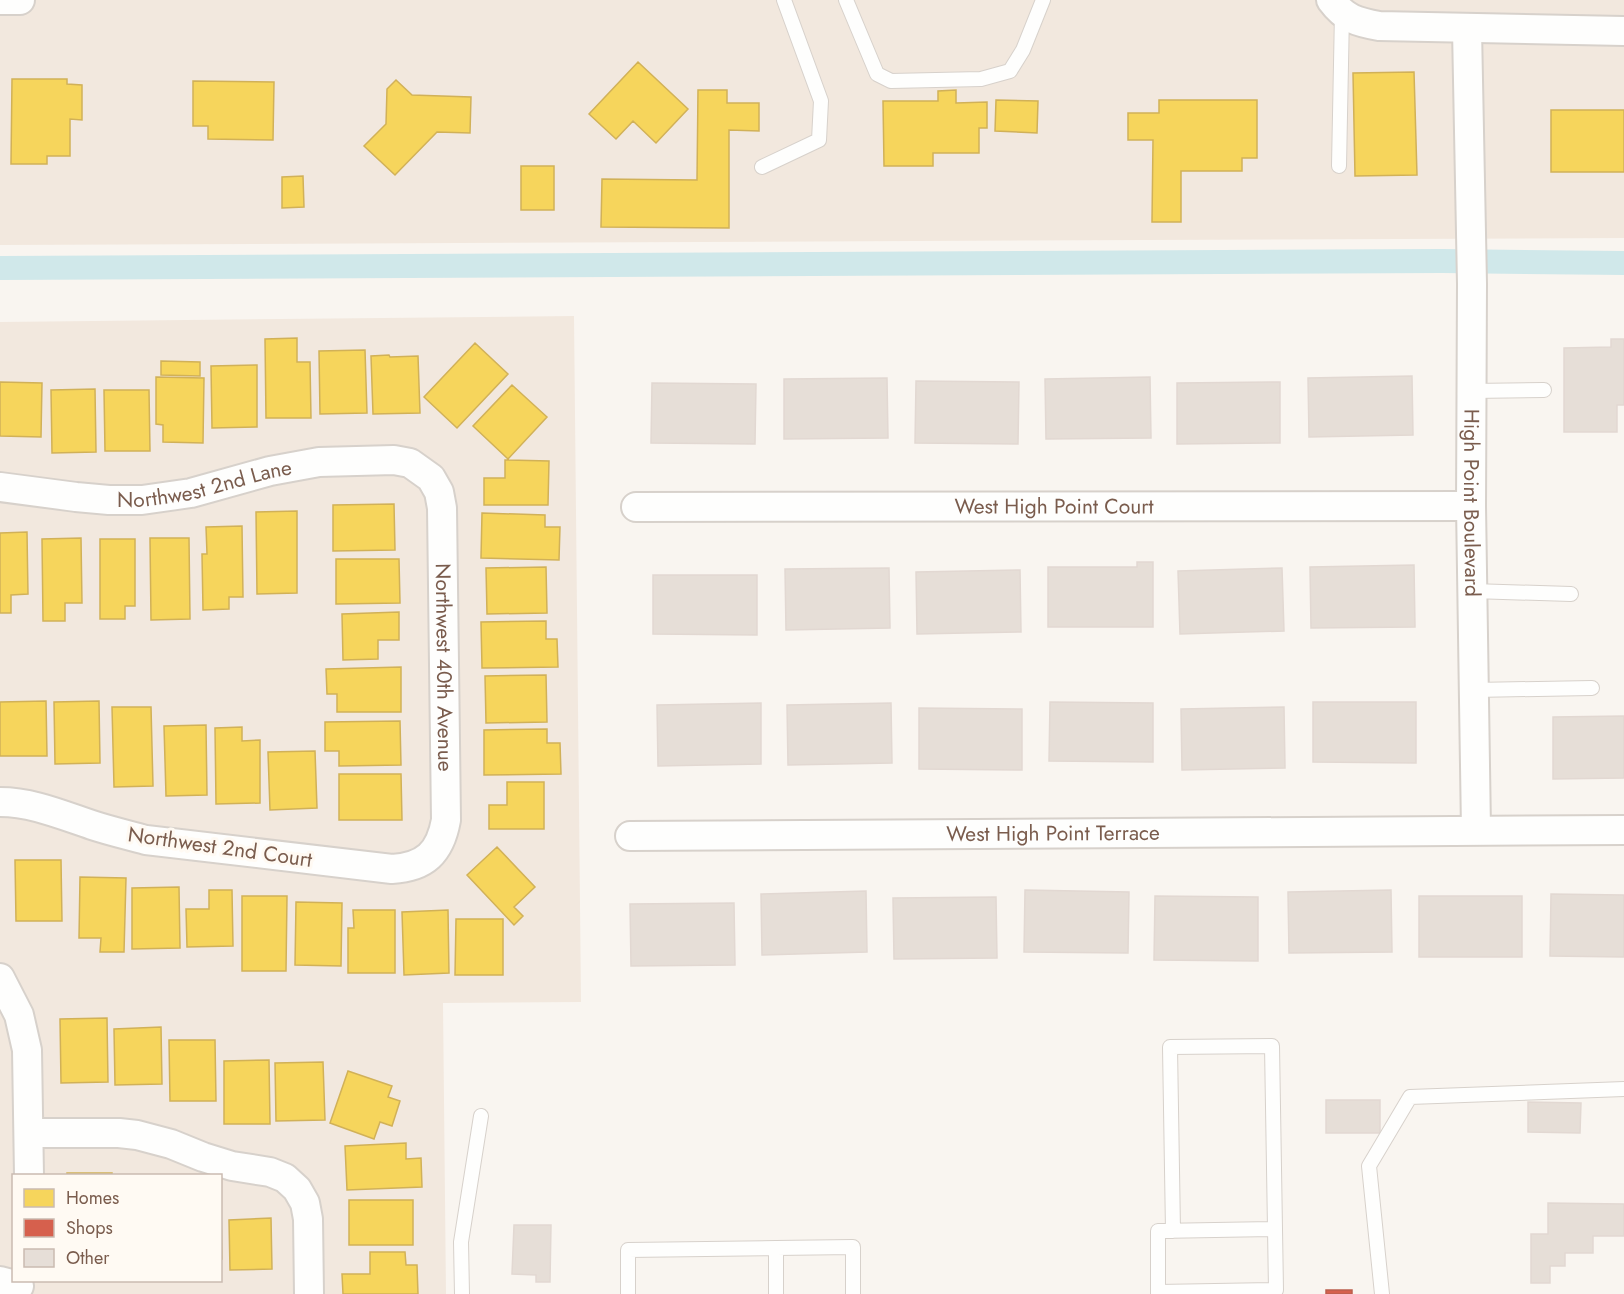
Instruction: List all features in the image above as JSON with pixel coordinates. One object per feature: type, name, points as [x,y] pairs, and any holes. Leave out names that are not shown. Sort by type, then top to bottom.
[{"type":"street","points":[[0,0],[20,0]]},
{"type":"street","points":[[1344,12],[1379,26],[1624,31]]},
{"type":"street","name":"High Point Boulevard","points":[[1467,28],[1472,284],[1471,506],[1476,830]]},
{"type":"street","name":"Northwest 2nd Lane","points":[[0,487],[76,497],[142,500],[191,493],[270,471],[319,462],[394,460],[410,463]]},
{"type":"street","name":"Northwest 40th Avenue","points":[[408,868],[423,862],[435,851],[443,837],[446,820],[442,508],[440,492],[431,478],[410,463]]},
{"type":"street","name":"West High Point Court","points":[[636,507],[1471,506]]},
{"type":"street","name":"Northwest 2nd Court","points":[[0,802],[43,808],[110,831],[147,840],[392,869],[408,868]]},
{"type":"street","points":[[1476,830],[1624,830]]},
{"type":"street","name":"West High Point Terrace","points":[[630,836],[1476,830]]},
{"type":"street","points":[[0,978],[15,1006],[24,1032],[27,1050],[29,1174]]},
{"type":"street","points":[[28,1133],[137,1135],[171,1144],[232,1166],[270,1172],[285,1178],[297,1189],[305,1203],[308,1219],[309,1294]]},
{"type":"lane","points":[[762,167],[819,140],[821,101],[784,0]]},
{"type":"lane","points":[[846,0],[877,74],[891,81],[981,79],[1010,71],[1023,50],[1043,0]]},
{"type":"lane","points":[[1339,166],[1344,12]]},
{"type":"lane","points":[[1472,391],[1544,390]]},
{"type":"lane","points":[[1472,591],[1571,594]]},
{"type":"lane","points":[[1474,690],[1593,688]]},
{"type":"lane","points":[[1173,1230],[1170,1047],[1272,1046],[1276,1290],[1158,1293],[1158,1230],[1173,1230],[1274,1229]]},
{"type":"lane","points":[[1382,1294],[1369,1166],[1410,1097],[1624,1089]]},
{"type":"lane","points":[[462,1294],[461,1242],[481,1116]]},
{"type":"lane","points":[[628,1294],[628,1250],[853,1247],[853,1294]]},
{"type":"lane","points":[[776,1248],[776,1294]]},
{"type":"shaded area","points":[[0,0],[1624,0],[1624,238],[0,245]]},
{"type":"shaded area","points":[[574,316],[581,1002],[443,1003],[446,1294],[0,1294],[0,322]]},
{"type":"building: Homes","points":[[638,62],[688,109],[656,143],[633,121],[616,139],[589,114]]},
{"type":"building: Homes","points":[[1414,72],[1417,175],[1355,176],[1353,73]]},
{"type":"building: Homes","points":[[12,79],[67,79],[67,84],[82,85],[82,120],[70,119],[70,156],[47,156],[47,164],[11,164]]},
{"type":"building: Homes","points":[[396,80],[412,95],[471,97],[470,133],[437,132],[395,175],[364,146],[386,124],[387,89]]},
{"type":"building: Homes","points":[[193,81],[274,82],[273,140],[208,139],[208,126],[193,126]]},
{"type":"building: Homes","points":[[698,90],[727,90],[727,103],[759,103],[759,131],[729,130],[729,228],[601,227],[602,179],[697,180]]},
{"type":"building: Homes","points":[[956,90],[956,103],[987,102],[987,128],[979,128],[979,153],[933,153],[933,166],[884,166],[883,101],[938,101],[938,91]]},
{"type":"building: Homes","points":[[996,100],[1038,101],[1037,133],[995,131]]},
{"type":"building: Homes","points":[[1159,100],[1257,100],[1257,158],[1242,158],[1242,171],[1181,171],[1181,222],[1152,222],[1153,140],[1128,140],[1128,113],[1159,113]]},
{"type":"building: Homes","points":[[1551,110],[1624,110],[1624,172],[1551,172]]},
{"type":"building: Homes","points":[[521,166],[554,166],[554,210],[521,210]]},
{"type":"building: Homes","points":[[303,176],[304,207],[282,208],[282,177]]},
{"type":"building: Homes","points":[[297,338],[297,362],[310,362],[311,418],[266,418],[265,339]]},
{"type":"building: Homes","points":[[475,343],[508,374],[457,428],[424,397]]},
{"type":"building: Homes","points":[[365,350],[367,413],[320,414],[319,351]]},
{"type":"building: Homes","points":[[389,355],[390,357],[418,356],[420,413],[373,414],[371,356]]},
{"type":"building: Homes","points":[[161,361],[200,362],[200,376],[161,375]]},
{"type":"building: Homes","points":[[257,365],[257,427],[212,428],[211,366]]},
{"type":"building: Homes","points":[[156,377],[204,378],[203,443],[163,442],[163,425],[156,424]]},
{"type":"building: Homes","points":[[0,382],[42,383],[41,437],[0,436]]},
{"type":"building: Homes","points":[[512,385],[547,417],[508,459],[473,426]]},
{"type":"building: Homes","points":[[95,389],[96,452],[52,453],[51,390]]},
{"type":"building: Homes","points":[[104,390],[149,390],[150,451],[105,451]]},
{"type":"building: Homes","points":[[505,460],[549,461],[548,505],[484,505],[484,478],[505,478]]},
{"type":"building: Homes","points":[[394,504],[395,550],[333,551],[333,505]]},
{"type":"building: Homes","points":[[297,511],[297,593],[257,594],[256,512]]},
{"type":"building: Homes","points":[[482,513],[545,515],[545,527],[560,527],[559,560],[481,558]]},
{"type":"building: Homes","points":[[242,526],[243,597],[229,597],[229,609],[203,610],[202,554],[207,554],[206,527]]},
{"type":"building: Homes","points":[[27,532],[28,594],[11,595],[11,613],[0,613],[0,533]]},
{"type":"building: Homes","points":[[81,538],[82,603],[65,603],[65,621],[43,621],[42,539]]},
{"type":"building: Homes","points":[[150,538],[189,538],[190,619],[151,620]]},
{"type":"building: Homes","points":[[100,539],[135,539],[135,606],[125,606],[125,619],[100,619]]},
{"type":"building: Homes","points":[[336,559],[399,559],[400,603],[336,604]]},
{"type":"building: Homes","points":[[546,567],[547,613],[487,614],[486,568]]},
{"type":"building: Homes","points":[[399,612],[399,640],[378,640],[378,659],[343,660],[342,614]]},
{"type":"building: Homes","points":[[546,621],[546,639],[557,639],[558,667],[482,668],[481,622]]},
{"type":"building: Homes","points":[[401,667],[401,712],[337,712],[337,694],[327,694],[326,669]]},
{"type":"building: Homes","points":[[546,675],[547,722],[486,723],[485,676]]},
{"type":"building: Homes","points":[[46,701],[47,756],[0,756],[0,702]]},
{"type":"building: Homes","points":[[99,701],[100,763],[55,764],[54,702]]},
{"type":"building: Homes","points":[[112,707],[151,707],[153,786],[114,787]]},
{"type":"building: Homes","points":[[400,721],[401,765],[339,766],[339,751],[325,751],[325,722]]},
{"type":"building: Homes","points":[[206,725],[207,795],[166,796],[164,726]]},
{"type":"building: Homes","points":[[242,727],[242,741],[260,740],[260,803],[216,804],[215,728]]},
{"type":"building: Homes","points":[[547,729],[547,743],[560,743],[561,774],[484,775],[484,730]]},
{"type":"building: Homes","points":[[315,751],[317,808],[270,810],[268,752]]},
{"type":"building: Homes","points":[[339,774],[401,774],[402,820],[339,820]]},
{"type":"building: Homes","points":[[507,782],[544,782],[544,829],[489,829],[489,805],[507,805]]},
{"type":"building: Homes","points":[[497,847],[535,887],[514,907],[523,916],[514,925],[467,875]]},
{"type":"building: Homes","points":[[15,860],[61,860],[62,921],[16,921]]},
{"type":"building: Homes","points":[[80,877],[126,878],[124,952],[100,952],[101,938],[79,938]]},
{"type":"building: Homes","points":[[179,887],[180,948],[132,949],[132,888]]},
{"type":"building: Homes","points":[[209,890],[232,890],[233,946],[187,947],[186,909],[209,909]]},
{"type":"building: Homes","points":[[242,896],[287,896],[286,971],[242,971]]},
{"type":"building: Homes","points":[[296,902],[342,903],[341,966],[295,965]]},
{"type":"building: Homes","points":[[353,910],[395,910],[395,973],[348,973],[348,928],[354,928]]},
{"type":"building: Homes","points":[[448,910],[449,973],[404,975],[402,912]]},
{"type":"building: Homes","points":[[456,919],[503,919],[503,975],[455,975]]},
{"type":"building: Homes","points":[[107,1018],[108,1082],[61,1083],[60,1019]]},
{"type":"building: Homes","points":[[161,1027],[162,1084],[115,1085],[114,1029]]},
{"type":"building: Homes","points":[[169,1040],[215,1040],[216,1101],[170,1101]]},
{"type":"building: Homes","points":[[269,1060],[270,1124],[224,1124],[224,1061]]},
{"type":"building: Homes","points":[[323,1062],[325,1120],[276,1121],[275,1063]]},
{"type":"building: Homes","points":[[348,1071],[392,1086],[388,1097],[400,1101],[392,1126],[380,1122],[374,1139],[330,1123]]},
{"type":"building: Homes","points":[[406,1143],[406,1159],[421,1158],[422,1187],[347,1190],[345,1146]]},
{"type":"building: Homes","points":[[67,1173],[112,1173],[112,1174]]},
{"type":"building: Homes","points":[[349,1200],[413,1200],[413,1245],[349,1245]]},
{"type":"building: Homes","points":[[271,1218],[272,1269],[230,1270],[229,1220]]},
{"type":"building: Homes","points":[[370,1252],[405,1252],[406,1265],[417,1265],[418,1294],[343,1294],[342,1274],[370,1274]]},
{"type":"building: Shops","points":[[1326,1290],[1352,1290],[1352,1294],[1326,1294]]},
{"type":"building: Other","points":[[1611,339],[1624,339],[1624,405],[1617,405],[1617,432],[1564,432],[1564,348],[1611,347]]},
{"type":"building: Other","points":[[1412,376],[1413,435],[1309,437],[1308,378]]},
{"type":"building: Other","points":[[1150,377],[1151,438],[1046,439],[1045,379]]},
{"type":"building: Other","points":[[887,378],[888,438],[784,439],[784,379]]},
{"type":"building: Other","points":[[916,381],[1019,382],[1018,444],[915,443]]},
{"type":"building: Other","points":[[1280,382],[1280,443],[1177,444],[1177,383]]},
{"type":"building: Other","points":[[652,383],[756,384],[755,444],[651,443]]},
{"type":"building: Other","points":[[1137,562],[1153,562],[1153,627],[1048,627],[1048,567],[1137,567]]},
{"type":"building: Other","points":[[1414,565],[1415,627],[1311,628],[1310,567]]},
{"type":"building: Other","points":[[889,568],[890,628],[786,630],[785,569]]},
{"type":"building: Other","points":[[1282,568],[1284,631],[1180,634],[1178,571]]},
{"type":"building: Other","points":[[1020,570],[1021,632],[917,634],[916,572]]},
{"type":"building: Other","points":[[653,575],[757,575],[757,635],[653,634]]},
{"type":"building: Other","points":[[1050,702],[1153,703],[1153,762],[1049,761]]},
{"type":"building: Other","points":[[1313,702],[1416,702],[1416,763],[1313,762]]},
{"type":"building: Other","points":[[761,703],[761,764],[658,766],[657,705]]},
{"type":"building: Other","points":[[891,703],[892,763],[788,765],[787,705]]},
{"type":"building: Other","points":[[1284,707],[1285,768],[1182,770],[1181,709]]},
{"type":"building: Other","points":[[919,708],[1022,709],[1022,770],[919,769]]},
{"type":"building: Other","points":[[1624,716],[1624,778],[1553,779],[1553,717]]},
{"type":"building: Other","points":[[1025,890],[1129,892],[1128,953],[1024,952]]},
{"type":"building: Other","points":[[1391,890],[1392,952],[1289,953],[1288,892]]},
{"type":"building: Other","points":[[866,891],[867,952],[762,955],[761,894]]},
{"type":"building: Other","points":[[1551,894],[1624,895],[1624,957],[1550,956]]},
{"type":"building: Other","points":[[1155,896],[1258,897],[1258,961],[1154,960]]},
{"type":"building: Other","points":[[1419,896],[1522,896],[1522,957],[1419,957]]},
{"type":"building: Other","points":[[996,897],[997,958],[894,959],[893,898]]},
{"type":"building: Other","points":[[734,903],[735,965],[631,966],[630,904]]},
{"type":"building: Other","points":[[1326,1100],[1380,1100],[1380,1133],[1326,1133]]},
{"type":"building: Other","points":[[1528,1102],[1581,1103],[1580,1133],[1528,1132]]},
{"type":"building: Other","points":[[1548,1203],[1624,1204],[1624,1236],[1593,1236],[1593,1253],[1565,1253],[1565,1266],[1550,1266],[1550,1283],[1531,1283],[1531,1234],[1548,1234]]},
{"type":"building: Other","points":[[514,1225],[551,1225],[550,1282],[536,1282],[536,1275],[512,1274]]},
{"type":"waterway","points":[[0,268],[1442,261],[1624,263]]}]
